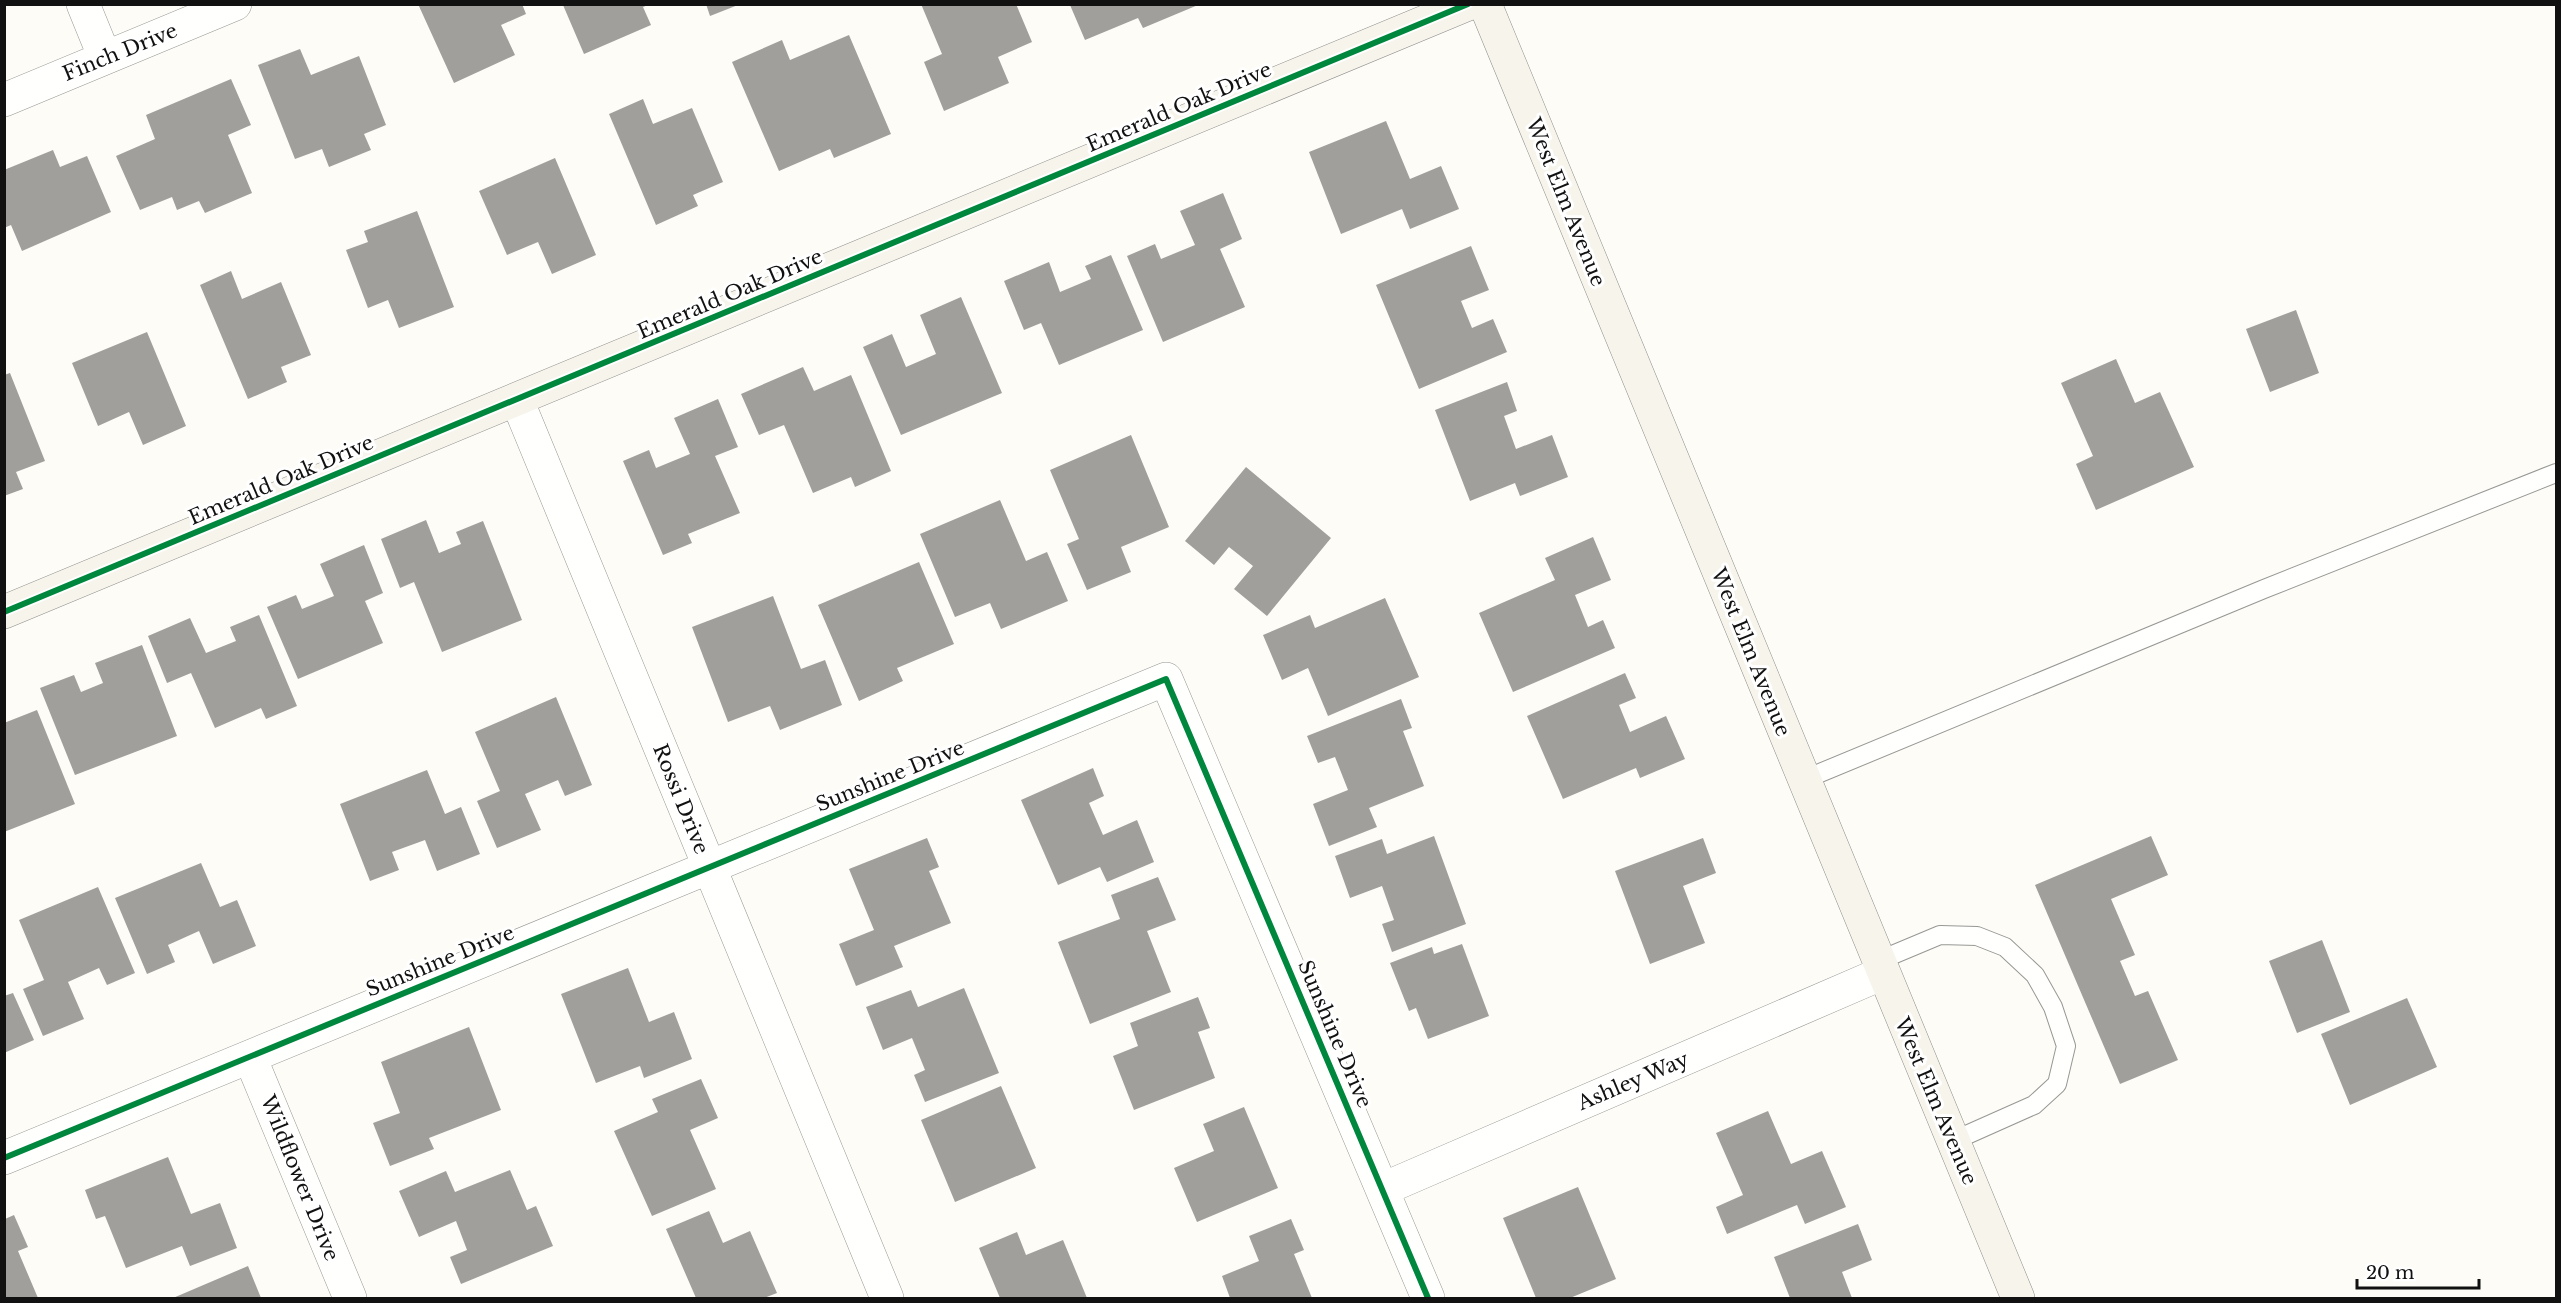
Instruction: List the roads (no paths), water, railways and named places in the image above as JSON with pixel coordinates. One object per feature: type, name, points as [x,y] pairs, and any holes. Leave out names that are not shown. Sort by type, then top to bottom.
[{"type":"street","points":[[83,4],[105,58]]},
{"type":"street","name":"Finch Drive","points":[[4,100],[235,4]]},
{"type":"street","name":"Emerald Oak Drive","points":[[4,612],[1468,4]]},
{"type":"street","name":"West Elm Avenue","points":[[1485,4],[2018,1299]]},
{"type":"street","name":"Rossi Drive","points":[[517,400],[887,1299]]},
{"type":"street","name":"Sunshine Drive","points":[[4,1158],[1166,679],[1428,1299]]},
{"type":"street","name":"Ashley Way","points":[[1383,1189],[1880,967]]},
{"type":"street","name":"Wildflower Drive","points":[[250,1057],[350,1299]]},
{"type":"lane","points":[[1803,780],[2264,589],[2556,473]]},
{"type":"lane","points":[[1880,967],[1940,935],[1977,936],[2005,947],[2035,975],[2053,1007],[2066,1046],[2057,1084],[2034,1104],[1953,1142]]}]
